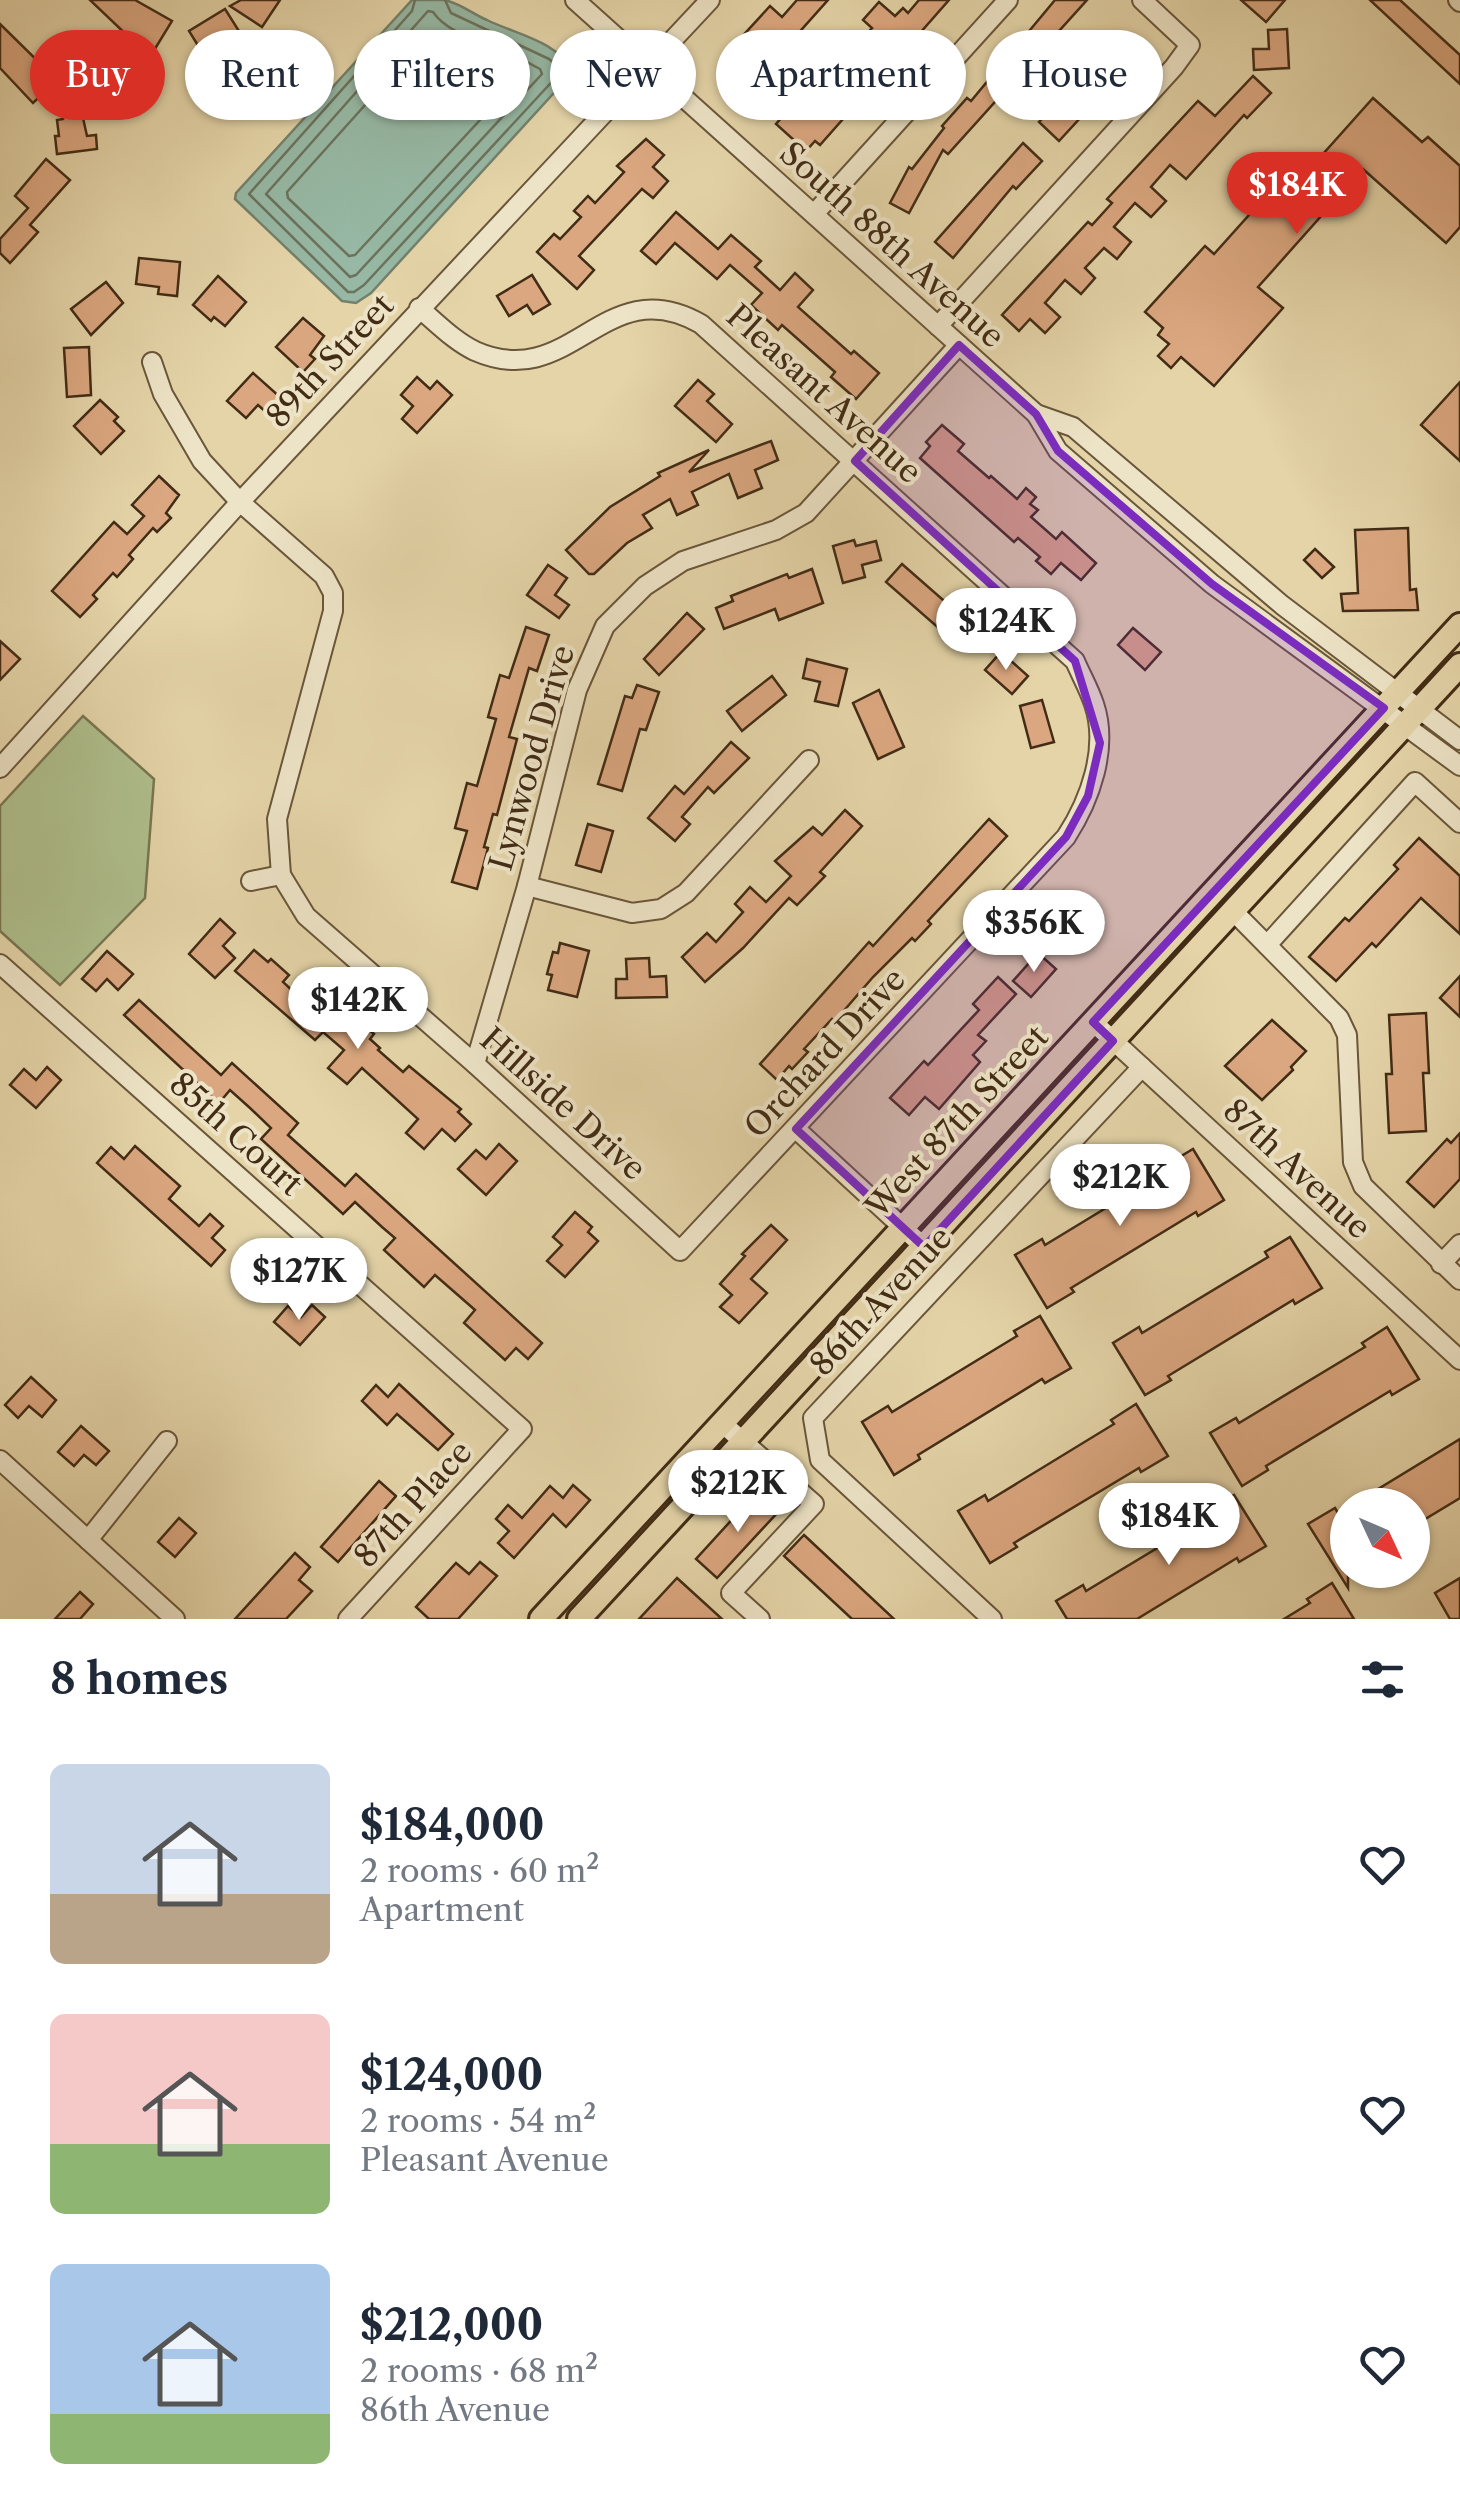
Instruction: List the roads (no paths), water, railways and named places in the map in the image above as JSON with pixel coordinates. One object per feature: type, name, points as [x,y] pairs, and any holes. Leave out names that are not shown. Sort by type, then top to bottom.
[{"type":"main road","name":"West 87th Street","points":[[541,1619],[1460,625]]},
{"type":"main road","name":"West 87th Street","points":[[579,1619],[1460,665]]},
{"type":"street","name":"South 88th Avenue","points":[[575,0],[609,30]]},
{"type":"street","name":"89th Street","points":[[682,30],[710,0]]},
{"type":"street","points":[[814,214],[1008,0]]},
{"type":"street","points":[[938,326],[1190,45],[1142,0]]},
{"type":"street","name":"South 88th Avenue","points":[[696,108],[1036,414],[1058,451],[1212,584],[1390,701]]},
{"type":"street","name":"89th Street","points":[[0,768],[240,502],[598,120]]},
{"type":"street","name":"Pleasant Avenue","points":[[419,308],[473,350],[517,361],[560,352],[608,320],[647,307],[684,314],[701,324],[1075,661],[1095,706],[1100,743]]},
{"type":"street","name":"Lynwood Drive","points":[[475,1064],[577,690],[605,626],[645,586],[683,562],[790,524],[819,501],[959,345]]},
{"type":"street","points":[[152,362],[163,394],[189,441],[240,502]]},
{"type":"street","name":"South 88th Avenue","points":[[1036,414],[1073,427],[1412,718],[1460,766]]},
{"type":"street","name":"Hillside Drive","points":[[240,502],[324,576],[333,593],[333,611],[277,819],[280,875],[306,916],[680,1251]]},
{"type":"street","name":"South 88th Avenue","points":[[1412,718],[1460,740]]},
{"type":"street","name":"Orchard Drive","points":[[680,1251],[1066,837],[1088,796],[1100,743]]},
{"type":"street","points":[[526,886],[632,914],[662,909],[686,893],[809,760]]},
{"type":"street","points":[[1267,945],[1415,782],[1460,823]]},
{"type":"street","points":[[251,880],[280,875]]},
{"type":"street","points":[[1234,912],[1339,1018],[1346,1034],[1353,1162],[1363,1186],[1460,1280]]},
{"type":"street","name":"85th Court","points":[[0,964],[522,1429]]},
{"type":"street","name":"87th Avenue","points":[[1093,1022],[1460,1360]]},
{"type":"street","name":"86th Avenue","points":[[992,1619],[820,1460],[813,1418],[1142,1067]]},
{"type":"street","points":[[796,1129],[924,1246]]},
{"type":"street","points":[[1442,1264],[1460,1244]]},
{"type":"street","points":[[722,1422],[814,1504],[731,1593],[760,1619]]},
{"type":"street","name":"87th Place","points":[[348,1619],[522,1429]]},
{"type":"street","points":[[88,1540],[167,1441]]},
{"type":"street","points":[[0,1460],[176,1619]]},
{"type":"water","points":[[412,0],[444,0],[511,30],[385,30]]},
{"type":"water","points":[[530,38],[550,48],[550,97],[530,119]]},
{"type":"water","points":[[354,64],[354,120],[529,120],[371,293],[356,303],[342,301],[235,199],[236,193],[303,120],[334,120],[334,86]]}]
